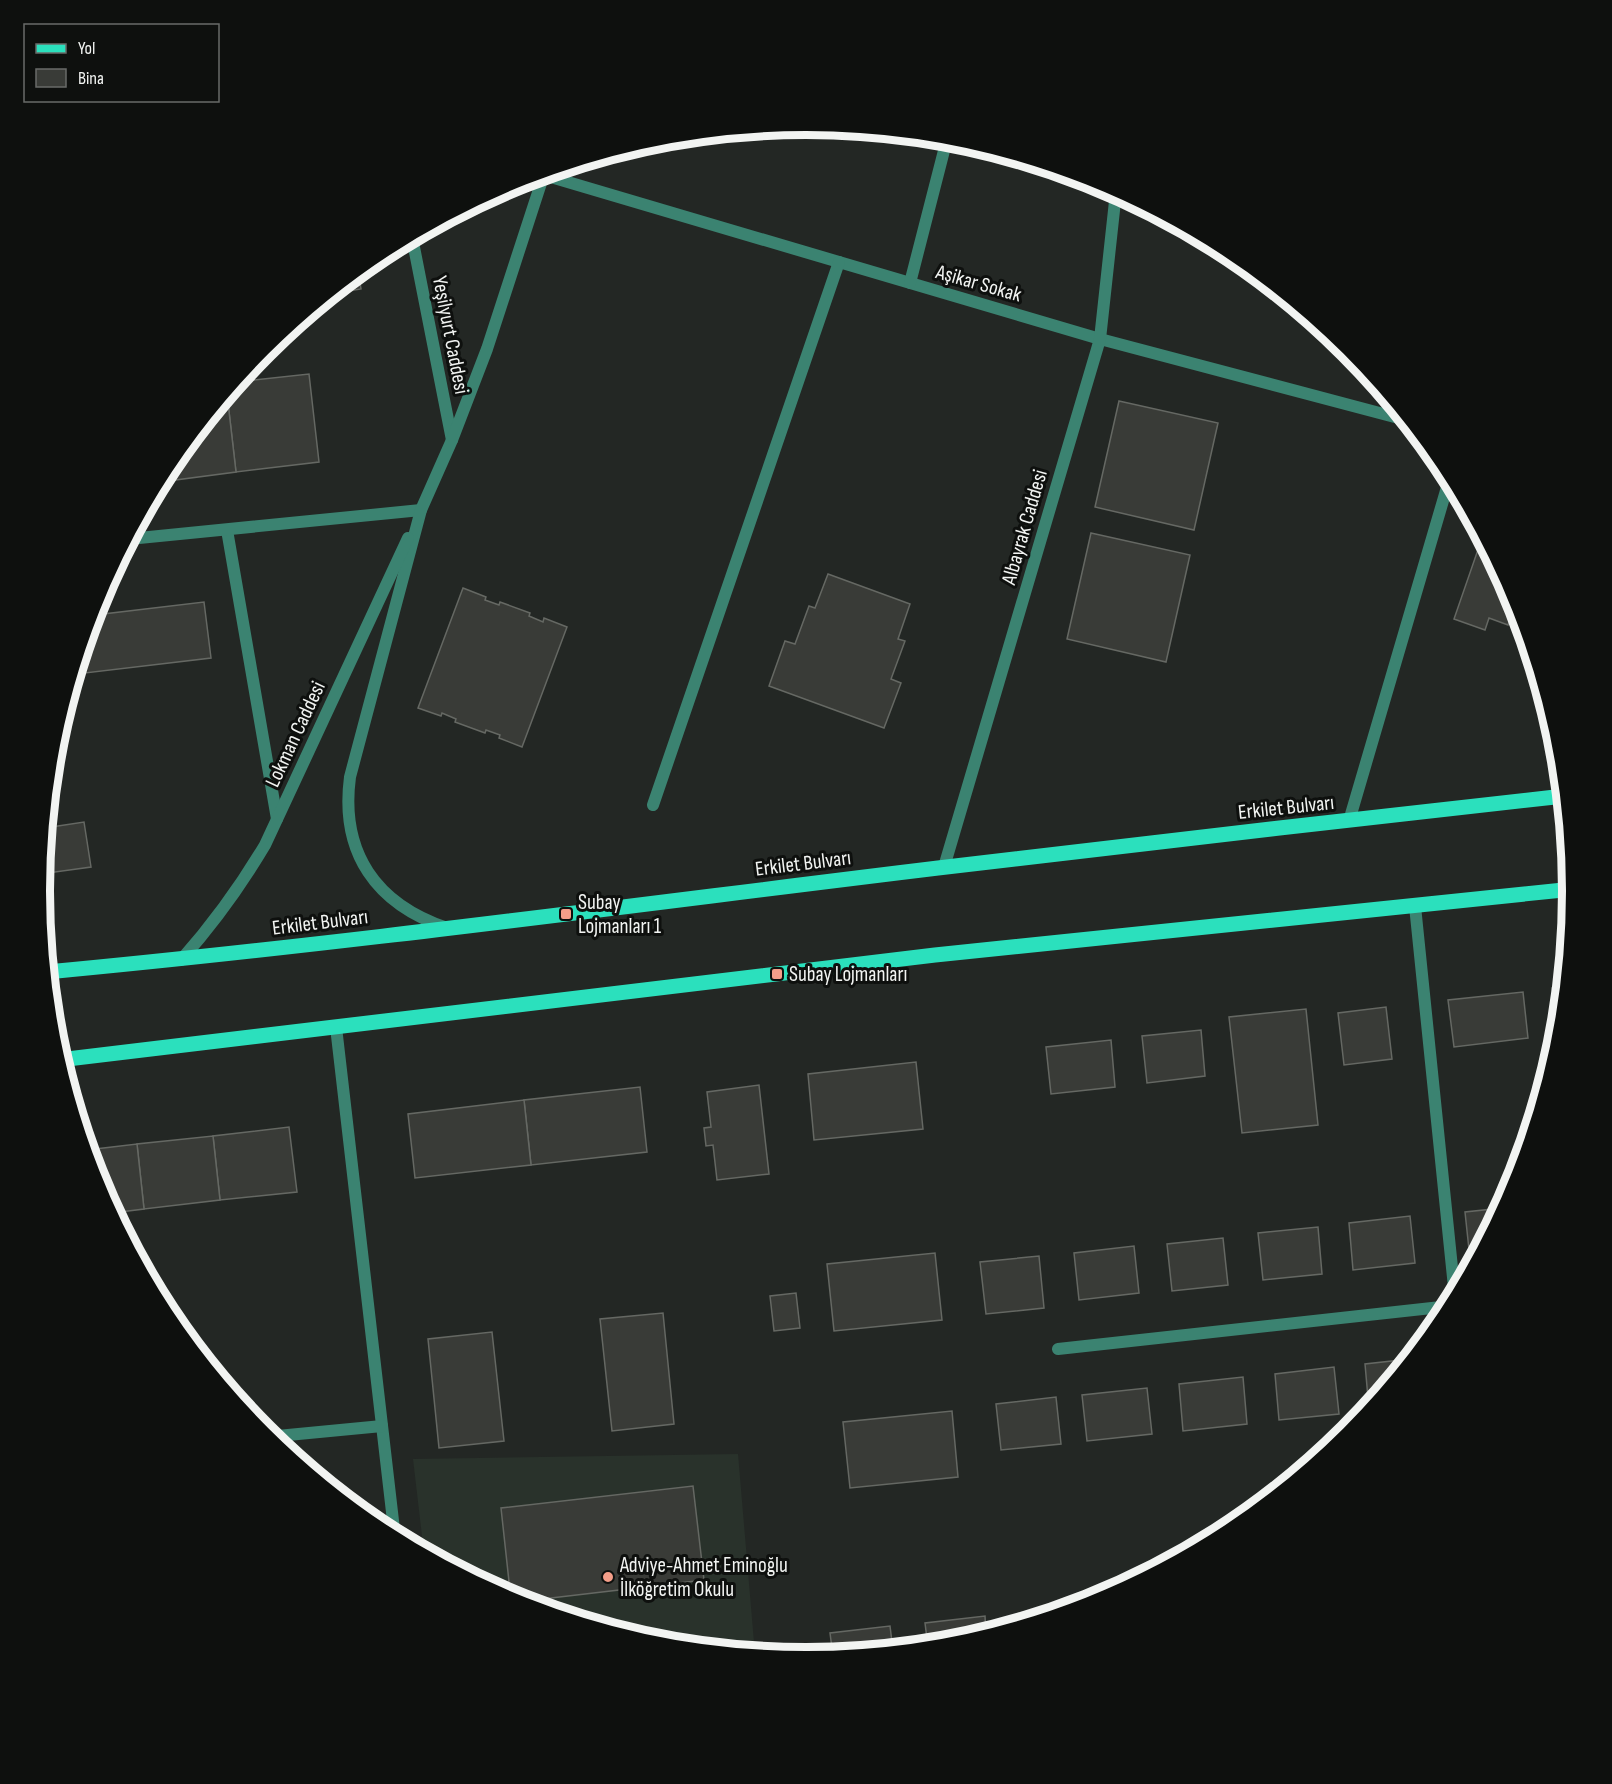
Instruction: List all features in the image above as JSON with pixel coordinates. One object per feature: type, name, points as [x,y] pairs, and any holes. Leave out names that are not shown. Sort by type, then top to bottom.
[{"type":"main road","name":"Erkilet Bulvarı","points":[[54,971],[181,960],[944,867],[1556,797]]},
{"type":"main road","points":[[68,1059],[935,955],[1562,890]]},
{"type":"street","points":[[910,283],[945,148]]},
{"type":"street","name":"Aşikar Sokak","points":[[557,178],[1100,339],[1395,417]]},
{"type":"street","points":[[448,928],[404,909],[385,893],[370,874],[358,853],[352,835],[348,796],[350,777],[421,510],[452,440],[487,349],[541,184]]},
{"type":"street","name":"Albayrak Caddesi","points":[[944,867],[1100,339],[1115,202]]},
{"type":"street","name":"Yeşilyurt Caddesi","points":[[414,246],[452,440]]},
{"type":"street","points":[[653,805],[839,262]]},
{"type":"street","points":[[1349,821],[1446,490]]},
{"type":"street","points":[[138,538],[421,510]]},
{"type":"street","name":"Lokman Caddesi","points":[[181,960],[214,923],[242,884],[265,845],[421,510]]},
{"type":"street","points":[[227,530],[277,819]]},
{"type":"street","points":[[1414,906],[1453,1282]]},
{"type":"street","points":[[336,1027],[394,1526]]},
{"type":"street","points":[[1058,1349],[1438,1307]]},
{"type":"street","points":[[280,1436],[382,1426]]},
{"type":"shaded area","name":"Adviye-Ahmet Eminoğlu İlköğretim Okulu","points":[[738,1454],[754,1647],[658,1634],[610,1623],[516,1591],[428,1547],[423,1544],[413,1459]]},
{"type":"building","points":[[360,282],[361,289],[346,292]]},
{"type":"building","points":[[309,374],[319,462],[236,472],[228,404],[249,381]]},
{"type":"building","points":[[1119,401],[1218,423],[1194,530],[1095,507]]},
{"type":"building","points":[[228,404],[236,472],[172,480]]},
{"type":"building","points":[[1091,533],[1190,555],[1166,662],[1067,639]]},
{"type":"building","points":[[1479,547],[1511,618],[1508,625],[1489,618],[1485,630],[1454,619]]},
{"type":"building","points":[[828,574],[910,604],[898,639],[905,641],[891,679],[901,683],[884,728],[769,686],[785,641],[795,644],[809,606],[815,608]]},
{"type":"building","points":[[463,588],[486,597],[485,600],[499,605],[500,602],[530,613],[529,616],[543,622],[544,618],[567,627],[522,747],[499,738],[500,735],[486,730],[485,733],[455,722],[456,719],[442,713],[441,716],[418,708]]},
{"type":"building","points":[[204,602],[211,658],[85,673],[84,667],[103,614]]},
{"type":"building","points":[[84,822],[91,867],[50,873],[53,827]]},
{"type":"building","points":[[1552,988],[1556,988],[1554,1005]]},
{"type":"building","points":[[1523,992],[1528,1038],[1454,1047],[1448,1000]]},
{"type":"building","points":[[1386,1007],[1392,1059],[1344,1065],[1338,1013]]},
{"type":"building","points":[[1306,1009],[1318,1125],[1242,1133],[1229,1017]]},
{"type":"building","points":[[1201,1030],[1205,1076],[1147,1083],[1142,1036]]},
{"type":"building","points":[[1111,1040],[1115,1087],[1051,1094],[1046,1047]]},
{"type":"building","points":[[916,1062],[923,1129],[814,1140],[808,1074]]},
{"type":"building","points":[[759,1085],[769,1174],[717,1180],[713,1145],[706,1146],[704,1128],[711,1127],[707,1092]]},
{"type":"building","points":[[640,1087],[647,1152],[531,1165],[524,1100]]},
{"type":"building","points":[[524,1100],[531,1165],[415,1178],[408,1114]]},
{"type":"building","points":[[289,1127],[297,1192],[220,1200],[213,1136]]},
{"type":"building","points":[[213,1136],[220,1200],[144,1209],[137,1144]]},
{"type":"building","points":[[137,1144],[144,1209],[121,1212],[95,1149]]},
{"type":"building","points":[[1492,1209],[1469,1254],[1465,1212]]},
{"type":"building","points":[[1410,1216],[1415,1263],[1353,1270],[1349,1223]]},
{"type":"building","points":[[1318,1227],[1322,1274],[1263,1280],[1258,1233]]},
{"type":"building","points":[[1223,1238],[1228,1285],[1172,1291],[1167,1244]]},
{"type":"building","points":[[1134,1246],[1139,1293],[1079,1300],[1074,1253]]},
{"type":"building","points":[[935,1253],[942,1320],[834,1331],[827,1264]]},
{"type":"building","points":[[1039,1256],[1044,1308],[986,1314],[980,1262]]},
{"type":"building","points":[[796,1293],[800,1328],[774,1331],[770,1296]]},
{"type":"building","points":[[663,1313],[674,1424],[612,1431],[600,1319]]},
{"type":"building","points":[[492,1332],[504,1441],[439,1448],[428,1339]]},
{"type":"building","points":[[1400,1360],[1368,1398],[1365,1364]]},
{"type":"building","points":[[1334,1367],[1339,1414],[1279,1420],[1275,1374]]},
{"type":"building","points":[[1243,1377],[1247,1424],[1183,1431],[1179,1384]]},
{"type":"building","points":[[1147,1388],[1152,1434],[1087,1441],[1082,1395]]},
{"type":"building","points":[[1056,1397],[1061,1444],[1001,1450],[996,1404]]},
{"type":"building","points":[[952,1411],[958,1477],[850,1488],[843,1422]]},
{"type":"building","points":[[693,1486],[704,1580],[539,1599],[510,1588],[501,1508]]},
{"type":"building","points":[[1043,1610],[1018,1618],[1018,1613]]},
{"type":"building","points":[[985,1616],[986,1627],[927,1638],[925,1623]]},
{"type":"building","points":[[890,1626],[892,1643],[832,1647],[830,1633]]},
{"type":"place","name":"Subay Lojmanları 1","points":[[566,914]]},
{"type":"place","name":"Subay Lojmanları","points":[[777,974]]},
{"type":"place","name":"Adviye-Ahmet Eminoğlu İlköğretim Okulu","points":[[608,1577]]}]
